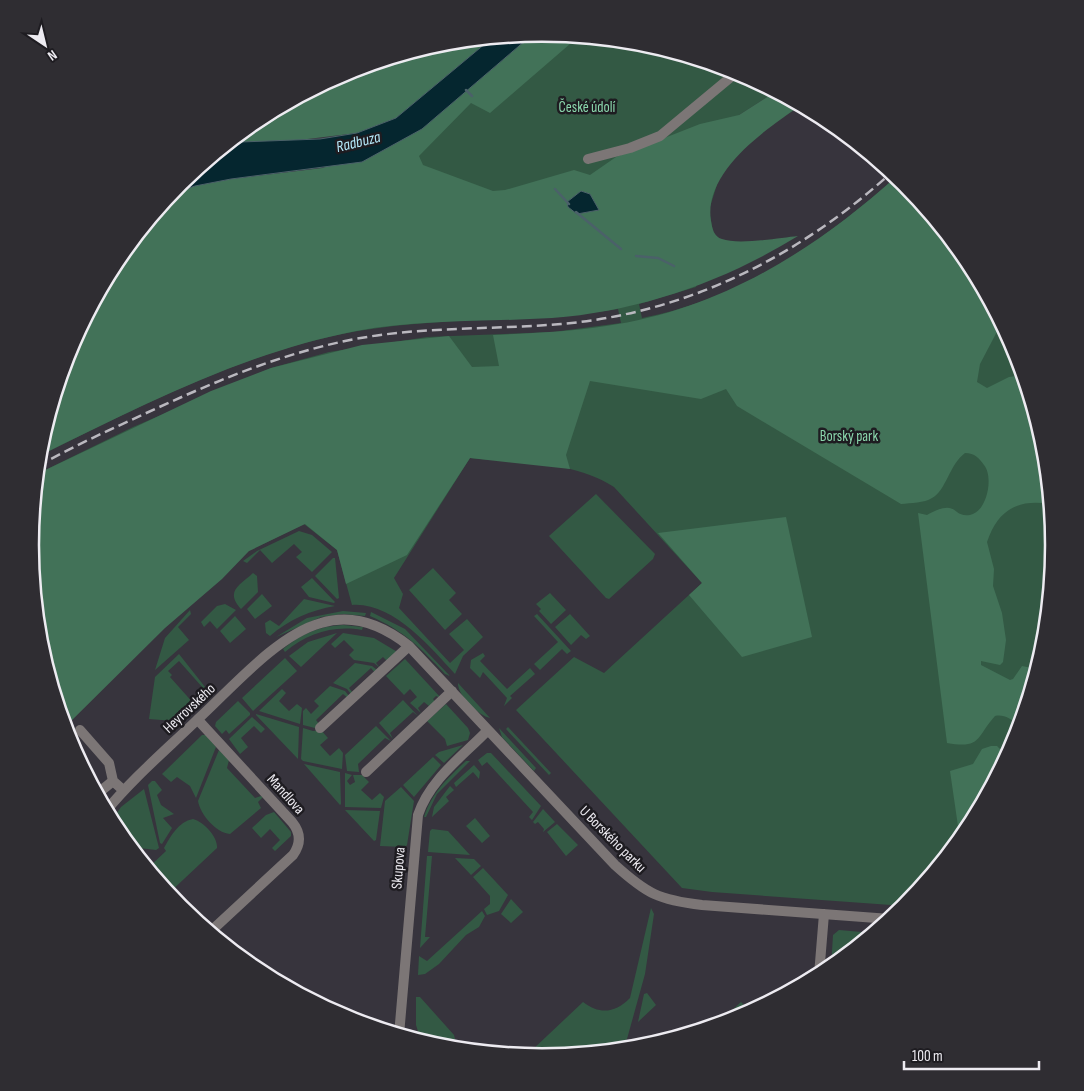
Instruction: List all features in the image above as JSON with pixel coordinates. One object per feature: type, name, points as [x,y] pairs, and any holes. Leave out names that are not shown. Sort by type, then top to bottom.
[{"type":"street","points":[[588,159],[630,148],[660,136],[729,79]]},
{"type":"street","name":"U Borského parku","points":[[276,648],[305,628],[337,620],[355,620],[374,624],[396,636],[409,646],[615,865],[649,893],[688,903],[880,918]]},
{"type":"street","points":[[320,728],[409,646]]},
{"type":"street","name":"Heyrovského","points":[[111,805],[124,790],[276,648]]},
{"type":"street","points":[[366,772],[452,691]]},
{"type":"street","name":"Mandlova","points":[[198,720],[294,823],[299,837],[298,846],[293,856],[215,928]]},
{"type":"street","points":[[80,730],[109,763],[113,781],[124,790]]},
{"type":"street","name":"Skupova","points":[[400,1028],[418,815],[422,803],[434,785],[488,730]]},
{"type":"street","points":[[102,790],[113,781]]},
{"type":"street","points":[[820,965],[824,914]]},
{"type":"green space","name":"Borský park","points":[[523,43],[575,43],[640,52],[672,59],[704,69],[769,96],[739,115],[709,210],[713,231],[696,287],[639,304],[642,318],[678,309],[713,297],[778,265],[839,224],[890,182],[941,239],[978,294],[993,323],[1019,384],[1036,447],[1041,480],[1045,546],[1041,611],[1036,644],[1019,707],[1007,738],[978,797],[941,852],[894,905],[712,892],[682,888],[516,710],[574,657],[604,673],[702,583],[614,487],[598,478],[563,467],[545,464],[470,458],[394,578],[403,594],[399,608],[450,663],[464,650],[449,634],[467,619],[483,637],[463,656],[455,674],[434,651],[396,618],[367,606],[352,605],[337,550],[304,524],[249,551],[39,545],[44,470],[133,427],[271,368],[329,352],[427,337],[553,332],[621,323],[618,309],[553,316],[390,326],[316,340],[234,366],[194,382],[47,452],[65,384],[77,353],[106,294],[143,239],[187,189],[323,168],[495,68]]},
{"type":"green space","points":[[523,43],[571,43],[490,113],[471,103],[419,156],[423,165],[493,191],[505,190],[574,170],[590,175],[616,157],[700,124],[739,115],[769,96],[794,110],[755,140],[727,169],[717,186],[711,203],[711,221],[715,234],[729,241],[798,236],[740,267],[710,280],[680,292],[617,309],[552,318],[405,324],[356,331],[314,341],[273,353],[193,383],[47,452],[65,384],[77,353],[106,294],[143,239],[186,190],[195,186],[231,179],[323,168],[422,129]],"holes":[[[581,191],[590,194],[599,210],[577,214],[567,202]]]},
{"type":"green space","points":[[482,46],[396,118],[357,133],[283,142],[241,142],[290,110],[319,94],[349,81],[412,59]]},
{"type":"green space","points":[[890,182],[941,239],[978,294],[997,332],[980,364],[977,382],[987,388],[1009,377],[1016,376],[1028,415],[1036,447],[1043,503],[1028,503],[1010,509],[997,522],[987,542],[994,569],[993,586],[1002,613],[1006,640],[1003,662],[1000,665],[981,661],[981,665],[1010,680],[1013,679],[1022,666],[1030,668],[1013,722],[1005,717],[995,716],[973,743],[947,743],[918,513],[927,515],[937,510],[950,508],[960,514],[970,515],[981,508],[987,493],[988,477],[987,470],[976,456],[965,453],[960,458],[937,495],[921,502],[901,504],[737,406],[726,389],[701,399],[590,381],[566,455],[570,469],[470,458],[407,555],[346,584],[337,550],[305,524],[249,551],[222,579],[165,628],[71,721],[48,644],[43,611],[39,546],[44,470],[211,391],[271,368],[362,345],[449,336],[472,367],[499,366],[493,335],[564,331],[606,326],[648,318],[687,306],[726,291],[762,273],[832,229]]},
{"type":"green space","points":[[596,494],[655,554],[653,559],[609,599],[549,536]]},
{"type":"green space","points":[[786,517],[812,637],[742,657],[689,595],[702,583],[658,533]]},
{"type":"green space","points":[[299,531],[312,535],[332,552],[312,572],[296,557],[302,552],[294,544],[272,563],[260,550],[247,563],[243,561],[257,551]]},
{"type":"green space","points":[[335,558],[339,598],[337,599],[315,576]]},
{"type":"green space","points":[[433,568],[456,593],[449,600],[462,614],[445,630],[409,590]]},
{"type":"green space","points":[[253,573],[257,576],[258,592],[241,609],[236,603],[234,593],[239,585]]},
{"type":"green space","points":[[312,578],[334,603],[309,597],[301,587]]},
{"type":"green space","points":[[550,593],[566,610],[551,624],[539,611],[541,609],[536,604]]},
{"type":"green space","points":[[262,594],[272,606],[255,619],[247,609]]},
{"type":"green space","points":[[304,599],[335,606],[300,616],[270,636],[266,633],[265,623],[270,620],[279,626]]},
{"type":"green space","points":[[225,604],[236,610],[217,629],[210,621],[204,627],[201,622],[217,606]]},
{"type":"green space","points":[[190,610],[191,614],[178,627],[189,640],[155,670],[165,638]]},
{"type":"green space","points":[[343,611],[366,613],[365,616],[343,614],[321,617],[276,637],[307,618]]},
{"type":"green space","points":[[371,612],[405,629],[450,676],[445,674],[402,634],[370,616]]},
{"type":"green space","points":[[537,614],[571,651],[567,654],[562,649],[540,670],[534,664],[558,642],[534,616]]},
{"type":"green space","points":[[570,614],[590,636],[586,639],[581,635],[571,645],[555,627]]},
{"type":"green space","points":[[235,616],[246,629],[230,643],[220,631]]},
{"type":"green space","points":[[343,625],[363,627],[362,630],[341,629],[321,632],[294,645],[285,652],[283,649],[311,632],[326,627]]},
{"type":"green space","points":[[337,633],[301,667],[289,656],[308,642]]},
{"type":"green space","points":[[343,633],[374,638],[399,653],[387,661],[383,657],[376,663],[380,668],[374,663],[354,660],[349,655],[354,650],[344,640],[335,648],[331,644]]},
{"type":"green space","points":[[483,653],[485,656],[480,661],[507,689],[530,668],[535,674],[510,696],[512,698],[504,706],[507,698],[483,672],[480,678],[470,668],[471,660]]},
{"type":"green space","points":[[179,654],[209,692],[201,699],[196,695],[203,688],[179,661],[168,671],[172,675],[170,677],[195,705],[174,721],[149,719],[155,677]]},
{"type":"green space","points":[[285,658],[297,671],[253,711],[242,698]]},
{"type":"green space","points":[[405,659],[441,698],[436,696],[433,699],[436,703],[429,706],[424,702],[418,708],[421,713],[410,703],[417,697],[410,689],[404,695],[386,676]]},
{"type":"green space","points":[[355,663],[372,666],[377,670],[375,673],[371,668],[349,688],[353,693],[351,694],[347,689],[333,683]]},
{"type":"green space","points":[[458,683],[490,718],[480,713],[465,699]]},
{"type":"green space","points":[[330,686],[345,691],[349,696],[348,698],[343,694],[316,720],[319,724],[315,728],[303,725],[303,711],[306,708],[311,714],[319,706],[314,701]]},
{"type":"green space","points":[[282,689],[286,693],[279,701],[289,711],[297,704],[302,708],[300,724],[259,711]]},
{"type":"green space","points":[[403,700],[418,716],[413,712],[390,733],[393,739],[379,723]]},
{"type":"green space","points":[[238,701],[250,715],[229,734],[226,730],[222,734],[215,726],[216,722]]},
{"type":"green space","points":[[446,704],[468,728],[470,733],[468,740],[447,746],[445,739],[427,721]]},
{"type":"green space","points":[[256,715],[299,727],[298,759]]},
{"type":"green space","points":[[252,717],[265,729],[261,733],[254,726],[241,738],[248,747],[240,754],[229,739]]},
{"type":"green space","points":[[376,726],[391,741],[385,738],[358,764],[359,772],[347,771],[345,755]]},
{"type":"green space","points":[[508,727],[551,773],[549,775],[506,729]]},
{"type":"green space","points":[[303,728],[313,731],[321,730],[328,738],[320,745],[330,756],[339,748],[343,753],[342,769],[301,759]]},
{"type":"green space","points":[[499,728],[536,768],[534,771],[502,737]]},
{"type":"green space","points":[[202,735],[206,735],[216,747],[196,798],[190,786],[177,777],[171,782],[162,774]]},
{"type":"green space","points":[[463,745],[444,763],[435,755],[439,752]]},
{"type":"green space","points":[[997,746],[1001,750],[978,797],[958,828],[950,771],[973,764],[982,749]]},
{"type":"green space","points":[[219,750],[229,760],[227,768],[255,798],[263,797],[258,802],[261,808],[230,834],[214,827],[205,817],[198,801]]},
{"type":"green space","points":[[487,753],[491,753],[541,806],[532,820],[529,817],[533,812],[487,762],[482,766],[478,760]]},
{"type":"green space","points":[[433,757],[441,765],[414,797],[403,785]]},
{"type":"green space","points":[[466,761],[470,761],[437,794],[426,817],[424,817],[436,793]]},
{"type":"green space","points":[[304,764],[340,772],[340,805]]},
{"type":"green space","points":[[474,765],[480,772],[479,779],[473,772],[456,787],[454,783]]},
{"type":"green space","points":[[345,773],[352,775],[347,781],[350,785],[355,782],[353,775],[362,775],[369,782],[361,790],[372,800],[380,793],[384,797],[381,808],[345,807]]},
{"type":"green space","points":[[155,781],[162,790],[157,795],[161,805],[174,814],[163,818],[172,828],[162,844],[160,843],[148,785]]},
{"type":"green space","points":[[450,786],[454,790],[446,797],[449,801],[432,817],[434,807]]},
{"type":"green space","points":[[401,787],[414,801],[407,845],[405,847],[380,846],[385,801]]},
{"type":"green space","points":[[144,789],[159,848],[156,850],[140,848],[116,813],[121,807]]},
{"type":"green space","points":[[543,809],[555,822],[543,832],[544,829],[538,822],[535,824],[533,822]]},
{"type":"green space","points":[[345,810],[380,811],[376,840],[374,841]]},
{"type":"green space","points":[[274,812],[291,832],[291,836],[275,851],[272,848],[280,840],[270,829],[261,838],[252,828],[266,815]]},
{"type":"green space","points":[[475,818],[490,836],[482,843],[466,826]]},
{"type":"green space","points":[[193,819],[202,823],[210,830],[217,848],[174,888],[153,864],[166,851],[164,848],[176,830]]},
{"type":"green space","points":[[557,824],[578,845],[566,856],[547,832]]},
{"type":"green space","points":[[432,829],[448,831],[470,855],[428,852],[430,831]]},
{"type":"green space","points":[[427,856],[432,856],[425,937],[430,937],[420,948]]},
{"type":"green space","points":[[455,858],[474,859],[481,866],[471,875]]},
{"type":"green space","points":[[483,868],[508,895],[499,911],[487,915],[484,909],[490,904],[490,896],[473,877]]},
{"type":"green space","points":[[511,899],[523,912],[511,923],[501,914]]},
{"type":"green space","points":[[651,908],[654,914],[645,974],[627,1039],[623,1042],[575,1048],[533,1049],[583,1002],[595,1009],[607,1010],[619,1007],[630,998]]},
{"type":"green space","points":[[482,911],[485,916],[479,927],[466,935],[439,964],[425,974],[418,975],[419,956],[427,961]]},
{"type":"green space","points":[[839,930],[864,932],[832,957],[833,935]]},
{"type":"green space","points":[[647,993],[656,1005],[638,1022],[644,994]]},
{"type":"green space","points":[[416,997],[420,997],[454,1035],[455,1039],[453,1040],[419,1033],[416,1025]]},
{"type":"green space","points":[[741,1002],[745,1006],[735,1010],[730,1012]]},
{"type":"water","name":"Radbuza","points":[[523,43],[422,129],[362,162],[231,179],[187,189],[210,167],[241,142],[320,139],[357,133],[396,118],[482,46]]},
{"type":"water","points":[[581,191],[590,194],[599,210],[577,214],[568,207],[567,202]]},
{"type":"waterway","points":[[466,90],[472,96]]},
{"type":"waterway","points":[[555,189],[569,204]]},
{"type":"waterway","points":[[576,212],[621,249]]},
{"type":"waterway","points":[[636,256],[658,258],[674,266]]},
{"type":"railway","points":[[46,462],[167,403],[269,362],[323,346],[403,332],[535,326],[608,318],[653,308],[696,294],[738,276],[779,255],[818,230],[885,178]]},
{"type":"park label","name":"České údolí","points":[[587,107]]}]
